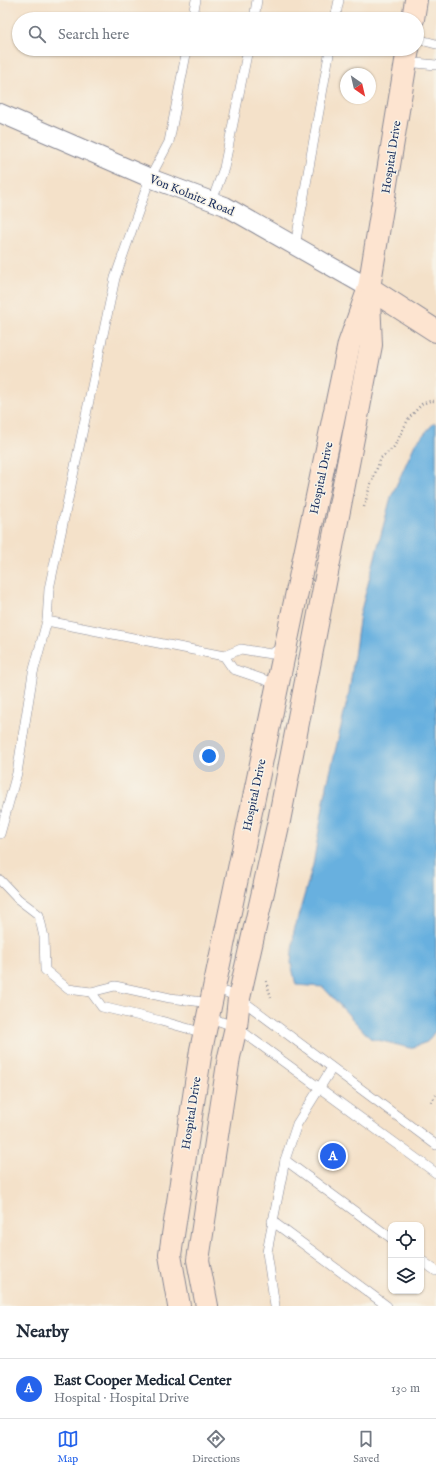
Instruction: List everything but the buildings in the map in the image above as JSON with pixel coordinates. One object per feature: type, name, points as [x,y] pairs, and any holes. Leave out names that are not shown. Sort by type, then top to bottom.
[{"type":"street","points":[[414,12],[416,0]]},
{"type":"street","name":"Hospital Drive","points":[[179,1306],[170,1255],[209,1010],[349,344],[369,288],[407,56]]},
{"type":"street","name":"Von Kolnitz Road","points":[[0,113],[150,178],[225,206],[369,288],[436,331]]},
{"type":"street","name":"Hospital Drive","points":[[207,1306],[198,1260],[229,1057],[236,1027],[239,998],[280,813],[371,346],[369,288]]},
{"type":"lane","points":[[193,12],[196,0]]},
{"type":"lane","points":[[255,12],[258,0]]},
{"type":"lane","points":[[336,12],[339,0]]},
{"type":"lane","points":[[424,41],[436,44]]},
{"type":"lane","points":[[0,834],[17,773],[33,672],[47,621],[49,589],[115,278],[150,178],[169,142],[186,56]]},
{"type":"lane","points":[[212,201],[224,168],[247,56]]},
{"type":"lane","points":[[294,246],[329,56]]},
{"type":"lane","points":[[410,56],[436,65]]},
{"type":"lane","points":[[47,621],[224,656],[241,649],[271,654],[285,646]]},
{"type":"lane","points":[[224,656],[233,669],[277,684]]},
{"type":"lane","points":[[0,880],[18,899],[39,916],[44,937],[45,970],[68,989],[90,992],[115,986],[170,998],[209,1010],[236,1027],[436,1173]]},
{"type":"lane","points":[[90,992],[102,1007],[161,1021],[209,1010],[239,998],[436,1145]]},
{"type":"lane","points":[[274,1306],[267,1252],[284,1160],[297,1124],[332,1068]]},
{"type":"lane","points":[[284,1160],[388,1236]]},
{"type":"lane","points":[[272,1221],[387,1306]]},
{"type":"lane","points":[[424,1262],[436,1271]]},
{"type":"path","points":[[422,404],[430,401],[436,401]]},
{"type":"path","points":[[431,1102],[436,1095]]},
{"type":"water","points":[[434,423],[436,424],[436,1030],[427,1042],[410,1048],[370,1038],[323,987],[296,985],[291,963],[294,931],[313,865],[326,790],[349,693],[360,614],[391,497],[415,444]]},
{"type":"place","name":"East Cooper Medical Center","points":[[333,1156]]}]
